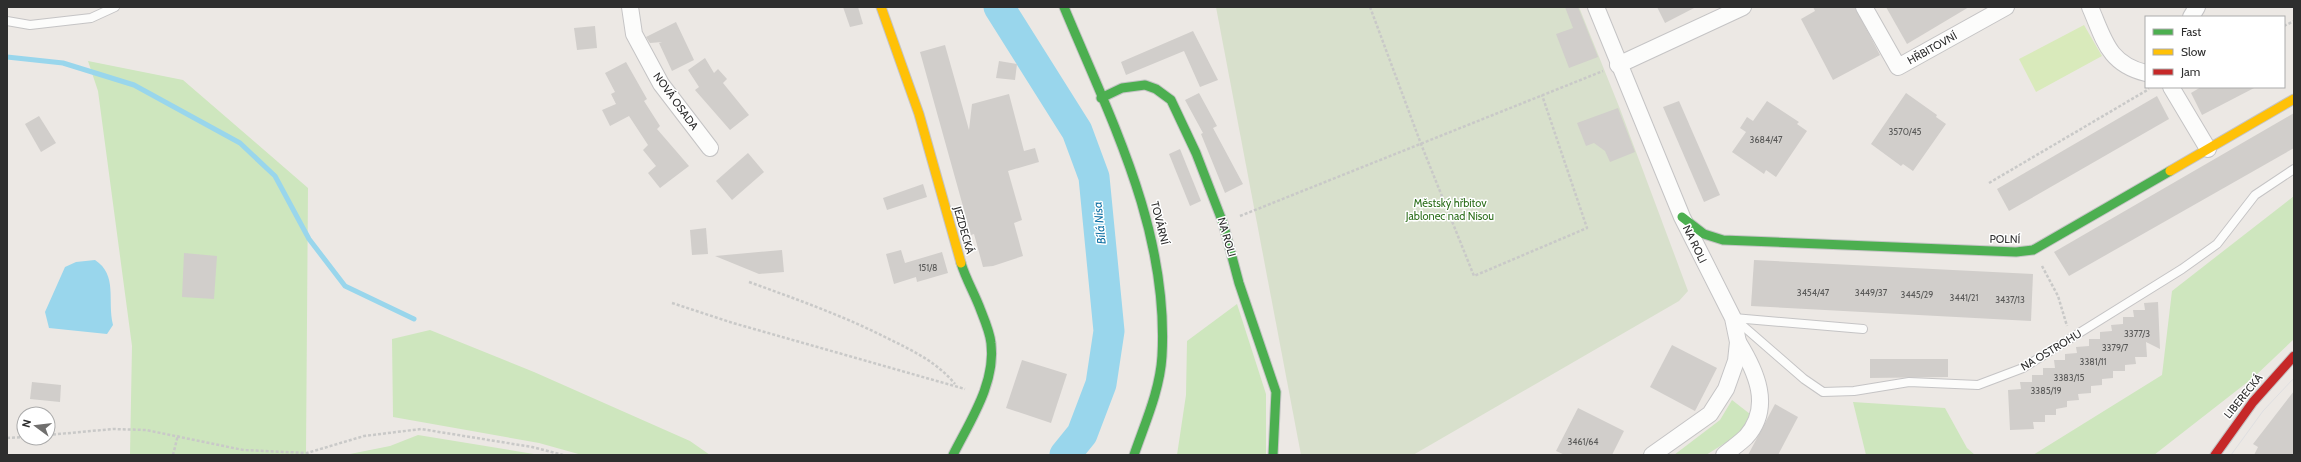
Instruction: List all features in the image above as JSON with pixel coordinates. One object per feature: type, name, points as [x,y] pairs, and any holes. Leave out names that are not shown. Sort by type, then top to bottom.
[{"type":"street","name":"NOVÁ OSADA","points":[[630,7],[634,34],[661,84],[710,148]]},
{"type":"street","name":"JEZDECKÁ","points":[[881,7],[919,114],[965,276],[981,310],[991,343],[991,370],[982,396],[953,455]]},
{"type":"street","name":"TOVÁRNÍ","points":[[1064,7],[1136,180],[1152,237],[1163,335],[1160,376],[1134,455]]},
{"type":"street","name":"NA ROLI","points":[[1596,7],[1618,65],[1682,217],[1734,318],[1738,342],[1736,361],[1726,389],[1710,414],[1652,455]]},
{"type":"street","points":[[1618,65],[1743,7]]},
{"type":"street","name":"HŘBITOVNÍ","points":[[1864,7],[1898,68],[2006,7]]},
{"type":"street","points":[[2090,7],[2111,54],[2122,64],[2145,73]]},
{"type":"street","points":[[2192,16],[2197,7]]},
{"type":"street","name":"NA ROLI","points":[[1101,98],[1122,88],[1145,85],[1156,89],[1171,100],[1196,153],[1223,223],[1240,283],[1276,392],[1273,455]]},
{"type":"street","points":[[2172,88],[2208,149]]},
{"type":"street","name":"POLNÍ","points":[[1682,217],[1704,234],[1722,240],[2016,252],[2033,250],[2294,99]]},
{"type":"street","points":[[1724,455],[1746,436],[1755,421],[1760,405],[1760,388],[1754,367],[1738,342]]},
{"type":"street","name":"LIBERECKÁ","points":[[2215,455],[2253,402],[2294,356]]},
{"type":"lane","points":[[7,21],[30,25],[91,18],[115,7]]},
{"type":"lane","name":"NA OSTROHU","points":[[1734,318],[1823,392],[1854,391],[1909,382],[1978,385],[2022,368],[2182,269],[2217,244],[2255,195],[2294,169]]},
{"type":"lane","points":[[1734,318],[1863,328]]},
{"type":"path","points":[[1370,7],[1421,144],[1474,276],[1587,228],[1542,95]]},
{"type":"path","points":[[2285,26],[2294,21]]},
{"type":"path","points":[[1223,223],[1618,65]]},
{"type":"path","points":[[1989,183],[2151,88]]},
{"type":"path","points":[[2033,250],[2058,296],[2070,339]]},
{"type":"path","points":[[672,303],[733,323],[956,384],[944,371],[920,354],[845,317],[749,282]]},
{"type":"path","points":[[56,434],[113,429],[146,430],[178,435],[243,450],[307,453],[364,436],[421,429],[532,447],[563,455]]},
{"type":"path","points":[[173,455],[178,435]]},
{"type":"green space","name":"Městský hřbitov Jablonec nad Nisou","points":[[1216,7],[1579,7],[1620,109],[1688,291],[1679,301],[1413,455],[1301,455]]},
{"type":"green space","points":[[2084,25],[2102,56],[2036,92],[2019,59]]},
{"type":"green space","points":[[88,61],[183,80],[308,188],[306,455],[130,455],[132,346],[98,91]]},
{"type":"green space","points":[[2294,196],[2294,339],[2254,377],[2154,455],[2033,455],[2162,375],[2172,291]]},
{"type":"green space","points":[[1237,304],[1266,394],[1266,455],[1177,455],[1186,395],[1187,341]]},
{"type":"green space","points":[[430,330],[534,372],[690,441],[710,455],[582,455],[539,443],[393,417],[392,339]]},
{"type":"green space","points":[[1732,400],[1750,414],[1741,433],[1706,455],[1674,455],[1720,420]]},
{"type":"green space","points":[[1853,402],[1945,408],[1967,448],[1975,455],[1866,455]]},
{"type":"green space","points":[[418,435],[540,455],[345,455],[390,446]]},
{"type":"water","points":[[95,260],[107,273],[109,281],[113,325],[107,334],[49,328],[45,312],[65,267],[76,262]]},
{"type":"building","points":[[843,7],[858,7],[863,24],[850,27]]},
{"type":"building","points":[[1565,7],[1578,7],[1598,57],[1569,68],[1556,34],[1573,28]]},
{"type":"building","points":[[1657,7],[1696,7],[1665,23]]},
{"type":"building","points":[[1813,7],[1855,7],[1880,55],[1833,80],[1801,19],[1815,11]]},
{"type":"building","points":[[1886,7],[1969,7],[1907,44]]},
{"type":"building","points":[[676,22],[694,60],[672,71],[659,43],[662,42],[650,43],[646,37]]},
{"type":"building","points":[[595,26],[597,48],[577,50],[574,28]]},
{"type":"building","points":[[1193,31],[1218,80],[1200,87],[1184,51],[1126,75],[1121,62]]},
{"type":"building","points":[[945,45],[969,130],[972,104],[1009,94],[1024,151],[1035,148],[1039,162],[1008,171],[1022,220],[1014,223],[1023,256],[993,266],[983,267],[974,234],[971,235],[920,52]]},
{"type":"building","points":[[705,58],[714,73],[718,69],[727,79],[723,83],[749,115],[730,130],[695,90],[699,87],[688,70]]},
{"type":"building","points":[[999,61],[1017,64],[1015,80],[996,78]]},
{"type":"building","points":[[626,62],[647,99],[644,101],[660,126],[657,129],[689,166],[660,188],[648,173],[656,166],[643,150],[648,145],[629,116],[610,126],[602,110],[616,104],[611,94],[615,92],[605,73]]},
{"type":"building","points":[[2199,88],[2254,88],[2202,115],[2191,93]]},
{"type":"building","points":[[1199,93],[1217,126],[1213,128],[1243,184],[1225,193],[1201,134],[1203,133],[1185,100]]},
{"type":"building","points":[[1906,93],[1937,115],[1936,117],[1946,124],[1913,171],[1903,164],[1901,166],[1871,144]]},
{"type":"building","points":[[2157,96],[2169,119],[2009,211],[1997,189]]},
{"type":"building","points":[[1679,101],[1720,195],[1704,202],[1663,107]]},
{"type":"building","points":[[1767,101],[1799,122],[1797,124],[1807,131],[1776,177],[1766,170],[1764,174],[1732,152],[1746,132],[1740,128],[1747,117],[1753,121]]},
{"type":"building","points":[[1618,108],[1635,152],[1610,162],[1605,151],[1594,143],[1586,146],[1577,123]]},
{"type":"building","points":[[2294,113],[2294,148],[2069,276],[2054,252]]},
{"type":"building","points":[[39,116],[56,143],[41,152],[25,124]]},
{"type":"building","points":[[1180,149],[1201,201],[1190,206],[1169,154]]},
{"type":"building","points":[[748,153],[764,172],[732,200],[716,181]]},
{"type":"building","points":[[923,184],[927,197],[887,210],[883,198]]},
{"type":"building","points":[[706,228],[708,254],[692,255],[690,230]]},
{"type":"building","points":[[782,250],[784,272],[759,274],[715,256]]},
{"type":"building","points":[[901,250],[905,263],[942,252],[948,273],[917,282],[916,277],[894,284],[886,254]]},
{"type":"building","points":[[184,253],[217,256],[214,299],[182,297]]},
{"type":"building","points":[[1754,260],[2033,274],[2031,321],[1751,306]]},
{"type":"building","points":[[2158,302],[2160,349],[2146,342],[2147,357],[2135,357],[2136,364],[2125,365],[2125,371],[2113,371],[2113,378],[2102,379],[2102,385],[2091,386],[2091,393],[2078,394],[2079,400],[2067,401],[2067,407],[2056,409],[2056,415],[2045,415],[2045,422],[2033,422],[2034,429],[2010,430],[2008,390],[2021,389],[2020,382],[2032,382],[2032,375],[2043,375],[2043,368],[2055,368],[2054,360],[2065,360],[2065,354],[2077,353],[2076,347],[2089,346],[2089,339],[2100,339],[2100,332],[2112,331],[2111,325],[2123,324],[2123,317],[2134,317],[2133,310],[2145,310],[2144,303]]},
{"type":"building","points":[[1672,345],[1717,368],[1695,411],[1650,387]]},
{"type":"building","points":[[1870,359],[1948,359],[1948,377],[1870,378]]},
{"type":"building","points":[[1022,360],[1067,374],[1051,423],[1006,408]]},
{"type":"building","points":[[32,382],[61,385],[60,402],[30,399]]},
{"type":"building","points":[[2294,391],[2294,455],[2254,455],[2258,447],[2253,444]]},
{"type":"building","points":[[1775,404],[1798,417],[1778,455],[1748,455]]},
{"type":"building","points":[[1578,408],[1624,431],[1612,455],[1565,455],[1556,451]]},
{"type":"waterway","name":"Bílá Nisa","points":[[999,7],[1077,131],[1094,177],[1109,331],[1101,384],[1082,434],[1065,455]]},
{"type":"waterway","points":[[7,57],[63,63],[134,85],[240,143],[275,176],[309,239],[345,286],[414,319]]},
{"type":"tram line","points":[[2231,455],[2263,411],[2294,378]]},
{"type":"traffic: fast","points":[[1064,7],[1118,134],[1146,220],[1156,265],[1162,310],[1161,369],[1155,394],[1134,455]]},
{"type":"traffic: fast","points":[[1101,98],[1122,88],[1145,85],[1156,89],[1171,100],[1196,153],[1223,223],[1239,283],[1276,392],[1273,455]]},
{"type":"traffic: fast","points":[[1682,217],[1704,234],[1723,240],[2016,252],[2033,250],[2170,171]]},
{"type":"traffic: fast","points":[[953,455],[974,415],[986,387],[992,358],[991,343],[988,331],[979,305],[961,263]]},
{"type":"traffic: slow","points":[[881,7],[919,114],[961,263]]},
{"type":"traffic: slow","points":[[2170,171],[2294,99]]},
{"type":"traffic: jam","points":[[2215,455],[2253,402],[2294,356]]}]
